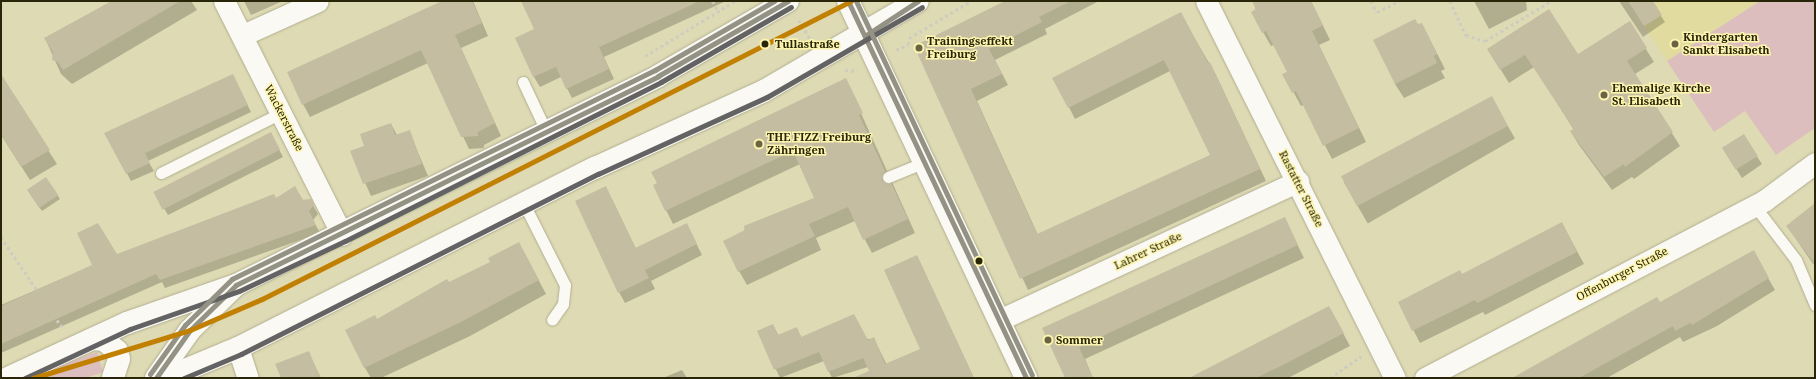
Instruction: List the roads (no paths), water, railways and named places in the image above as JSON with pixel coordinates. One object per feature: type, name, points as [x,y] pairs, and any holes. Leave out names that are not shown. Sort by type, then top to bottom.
[{"type":"main road","points":[[8,378],[127,323],[236,285],[342,235],[658,76],[788,1]]},
{"type":"main road","points":[[848,1],[866,35],[1026,378]]},
{"type":"main road","points":[[166,378],[238,348],[524,204],[764,91],[866,35],[918,1]]},
{"type":"main road","points":[[156,378],[190,330],[236,285]]},
{"type":"main road","points":[[93,339],[104,340],[117,351],[119,359],[113,378]]},
{"type":"street","name":"Wackerstraße","points":[[224,1],[342,235]]},
{"type":"street","points":[[242,35],[318,1]]},
{"type":"street","name":"Rastatter Straße","points":[[1206,1],[1298,181],[1395,378]]},
{"type":"street","name":"Offenburger Straße","points":[[1425,378],[1754,205],[1815,163]]},
{"type":"street","name":"Lahrer Straße","points":[[999,320],[1298,181]]},
{"type":"street","points":[[238,348],[248,378]]},
{"type":"lane","points":[[523,82],[547,133]]},
{"type":"lane","points":[[161,173],[281,113]]},
{"type":"lane","points":[[888,177],[925,162]]},
{"type":"lane","points":[[524,204],[564,285],[563,304],[552,320]]},
{"type":"lane","points":[[1754,205],[1796,260],[1815,305]]},
{"type":"place","name":"Tullastraße","points":[[765,44]]},
{"type":"place","name":"Kindergarten Sankt Elisabeth","points":[[1675,44]]},
{"type":"place","name":"Trainingseffekt Freiburg","points":[[919,48]]},
{"type":"place","name":"Ehemalige Kirche St. Elisabeth","points":[[1604,95]]},
{"type":"place","name":"THE FIZZ Freiburg Zähringen","points":[[759,144]]},
{"type":"place","name":"Sommer","points":[[1048,340]]}]
